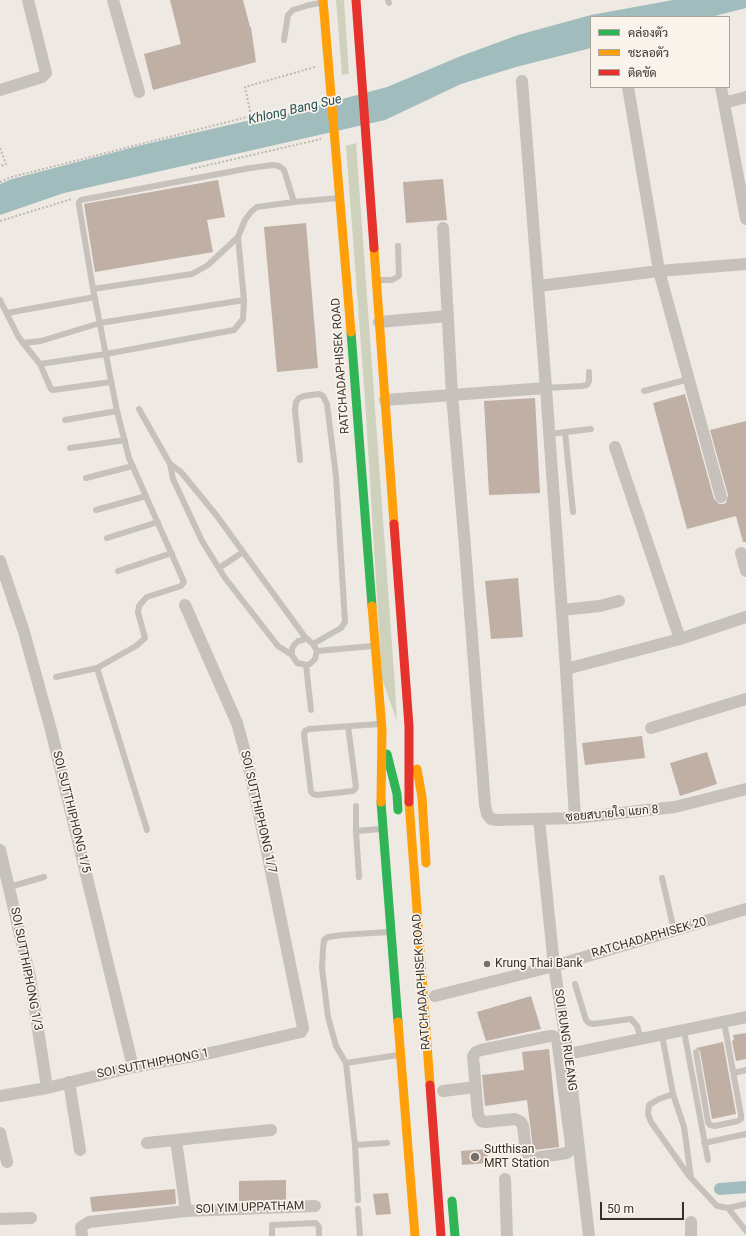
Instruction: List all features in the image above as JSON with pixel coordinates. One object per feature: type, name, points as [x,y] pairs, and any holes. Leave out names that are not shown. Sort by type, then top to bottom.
[{"type":"main road","name":"RATCHADAPHISEK ROAD","points":[[356,0],[359,59],[409,726],[408,793],[441,1236]]},
{"type":"main road","name":"RATCHADAPHISEK ROAD","points":[[323,1],[339,179],[375,646],[381,727],[380,792],[382,829],[415,1236]]},
{"type":"main road","name":"RATCHADAPHISEK ROAD","points":[[409,726],[422,797],[426,868]]},
{"type":"main road","name":"RATCHADAPHISEK ROAD","points":[[381,727],[397,794],[398,817]]},
{"type":"main road","points":[[451,1190],[455,1236]]},
{"type":"street","points":[[0,90],[42,77],[46,73],[28,0]]},
{"type":"street","points":[[113,0],[139,92]]},
{"type":"street","points":[[522,81],[562,610],[575,818]]},
{"type":"street","points":[[628,88],[659,271],[722,497]]},
{"type":"street","points":[[721,88],[746,219]]},
{"type":"street","points":[[724,103],[746,97]]},
{"type":"street","points":[[443,228],[452,395]]},
{"type":"street","points":[[538,286],[659,271],[746,264]]},
{"type":"street","points":[[379,322],[448,316]]},
{"type":"street","points":[[385,400],[546,388]]},
{"type":"street","name":"ซอยสบายใจ แยก 8","points":[[452,395],[485,805],[487,814],[491,819],[498,820],[575,818],[675,807],[746,789]]},
{"type":"street","points":[[615,447],[680,639]]},
{"type":"street","points":[[741,553],[746,571]]},
{"type":"street","name":"SOI SUTTHIPHONG 1/5","points":[[0,561],[24,632],[49,723],[133,1066]]},
{"type":"street","points":[[562,610],[600,606],[619,601]]},
{"type":"street","name":"SOI SUTTHIPHONG 1/7","points":[[185,605],[237,723],[247,759],[303,1028]]},
{"type":"street","points":[[566,669],[680,639],[746,617]]},
{"type":"street","points":[[651,728],[746,699]]},
{"type":"street","name":"SOI RUNG RUEANG","points":[[539,819],[554,966],[568,1054],[590,1236]]},
{"type":"street","name":"SOI SUTTHIPHONG 1/3","points":[[0,850],[30,977],[47,1088]]},
{"type":"street","name":"RATCHADAPHISEK 20","points":[[435,996],[554,966],[746,909]]},
{"type":"street","points":[[568,1054],[746,1017]]},
{"type":"street","name":"SOI SUTTHIPHONG 1","points":[[0,1096],[47,1088],[133,1066],[215,1052],[301,1032],[303,1028]]},
{"type":"street","points":[[550,1036],[557,1038],[571,1146],[570,1150],[567,1153],[534,1158],[529,1156],[526,1151],[523,1126],[521,1122],[515,1119],[486,1122],[481,1121],[478,1115],[476,1087],[473,1056],[476,1052],[550,1036]]},
{"type":"street","points":[[69,1082],[80,1150]]},
{"type":"street","points":[[443,1091],[476,1087]]},
{"type":"street","points":[[147,1143],[271,1130]]},
{"type":"street","points":[[0,1133],[7,1162]]},
{"type":"street","name":"SOI YIM UPPATHAM","points":[[176,1140],[186,1211]]},
{"type":"street","points":[[505,1179],[507,1236]]},
{"type":"street","name":"SOI YIM UPPATHAM","points":[[82,1236],[81,1227],[89,1222],[186,1211],[315,1206]]},
{"type":"street","points":[[0,1219],[31,1218]]},
{"type":"street","points":[[690,1222],[691,1236]]},
{"type":"lane","points":[[284,40],[288,15],[293,10],[323,1]]},
{"type":"lane","points":[[56,677],[97,668],[136,646],[145,638],[138,612],[139,606],[147,597],[172,590],[184,582],[129,458],[117,411],[93,289],[79,205],[80,200],[273,165],[279,166],[284,170],[294,202]]},
{"type":"lane","points":[[93,289],[192,274],[208,265],[238,237],[245,220],[257,207],[340,198]]},
{"type":"lane","points":[[40,364],[106,354],[234,330],[243,320],[244,300],[238,237]]},
{"type":"lane","points":[[376,281],[392,280],[399,276],[398,246]]},
{"type":"lane","points":[[7,313],[95,297]]},
{"type":"lane","points":[[0,300],[18,336],[40,364],[51,389],[53,390],[111,382]]},
{"type":"lane","points":[[23,343],[40,341],[100,323],[244,300]]},
{"type":"lane","points":[[546,388],[587,385],[589,380],[589,372]]},
{"type":"lane","points":[[644,391],[689,379]]},
{"type":"lane","points":[[300,460],[295,410],[296,402],[304,396],[319,394],[323,396],[327,404],[332,440],[336,476],[345,622],[341,628],[313,644]]},
{"type":"lane","points":[[139,409],[170,464],[173,479],[202,541],[225,578],[278,646],[292,655],[297,663],[306,665],[310,664],[315,659],[317,651],[313,644],[305,637],[217,516],[181,472],[170,464]]},
{"type":"lane","points":[[65,420],[117,411]]},
{"type":"lane","points":[[549,434],[591,429]]},
{"type":"lane","points":[[565,432],[573,512]]},
{"type":"lane","points":[[70,448],[125,440]]},
{"type":"lane","points":[[86,478],[133,466]]},
{"type":"lane","points":[[96,510],[146,496]]},
{"type":"lane","points":[[107,538],[158,522]]},
{"type":"lane","points":[[219,568],[243,552]]},
{"type":"lane","points":[[118,571],[172,553]]},
{"type":"lane","points":[[292,655],[294,645],[298,641],[303,640],[305,637]]},
{"type":"lane","points":[[317,651],[375,646]]},
{"type":"lane","points":[[306,665],[311,710]]},
{"type":"lane","points":[[97,668],[147,830]]},
{"type":"lane","points":[[348,726],[356,787],[355,789],[353,791],[317,795],[313,794],[311,792],[304,734],[305,731],[309,729],[348,726],[381,727]]},
{"type":"lane","points":[[356,806],[359,877]]},
{"type":"lane","points":[[356,831],[382,829]]},
{"type":"lane","points":[[9,887],[44,876]]},
{"type":"lane","points":[[662,878],[674,930]]},
{"type":"lane","points":[[358,1200],[355,1144],[346,1063],[336,1046],[328,1017],[322,968],[324,940],[328,937],[342,935],[391,932]]},
{"type":"lane","points":[[575,984],[586,1020],[589,1023],[593,1024],[631,1020],[637,1026],[641,1039]]},
{"type":"lane","points":[[696,1052],[708,1122],[710,1125],[715,1126],[738,1121],[742,1115],[734,1073],[732,1049],[724,1022]]},
{"type":"lane","points":[[684,1031],[708,1160]]},
{"type":"lane","points":[[662,1035],[673,1094],[684,1127],[691,1178]]},
{"type":"lane","points":[[346,1063],[401,1054]]},
{"type":"lane","points":[[734,1073],[746,1070]]},
{"type":"lane","points":[[673,1094],[649,1104],[648,1114],[651,1122],[691,1178],[717,1206],[728,1208],[746,1204]]},
{"type":"lane","points":[[704,1143],[746,1134]]},
{"type":"lane","points":[[355,1144],[387,1143]]},
{"type":"lane","points":[[728,1208],[746,1232]]},
{"type":"lane","points":[[358,1209],[360,1236]]},
{"type":"lane","points":[[272,1236],[272,1225],[316,1223],[319,1226],[319,1236]]},
{"type":"path","points":[[0,182],[12,177],[251,116],[246,87],[316,67]]},
{"type":"path","points":[[0,148],[6,164],[0,166]]},
{"type":"green space","points":[[336,0],[344,0],[349,74],[342,75]]},
{"type":"green space","points":[[356,143],[397,721],[382,679],[365,399],[346,146]]},
{"type":"water","points":[[673,0],[746,0],[746,8],[715,16],[590,16],[590,48],[516,67],[461,84],[385,120],[64,193],[0,215],[0,184],[12,179],[142,145],[259,118],[275,117],[387,87],[461,56],[518,35],[591,15]]},
{"type":"building","points":[[170,0],[243,0],[251,27],[256,62],[153,90],[144,54],[181,44]]},
{"type":"building","points":[[443,179],[447,220],[406,223],[403,182]]},
{"type":"building","points":[[218,180],[225,217],[207,220],[213,252],[95,272],[84,204]]},
{"type":"building","points":[[306,223],[318,368],[277,372],[264,227]]},
{"type":"building","points":[[685,394],[714,499],[719,504],[726,503],[728,495],[710,430],[746,421],[746,542],[743,542],[736,516],[687,529],[653,403]]},
{"type":"building","points":[[535,398],[540,493],[489,495],[484,401]]},
{"type":"building","points":[[518,578],[523,637],[491,639],[485,581]]},
{"type":"building","points":[[642,736],[645,758],[585,765],[582,743]]},
{"type":"building","points":[[707,752],[717,784],[680,796],[670,763]]},
{"type":"building","points":[[531,996],[541,1029],[486,1041],[477,1012]]},
{"type":"building","points":[[746,1033],[746,1059],[736,1061],[732,1041],[734,1040],[733,1035]]},
{"type":"building","points":[[723,1042],[736,1114],[712,1119],[700,1051],[696,1048]]},
{"type":"building","points":[[549,1049],[559,1147],[535,1150],[533,1149],[527,1100],[485,1106],[482,1075],[524,1070],[522,1052]]},
{"type":"building","name":"Sutthisan MRT Station","points":[[487,1149],[488,1163],[462,1165],[461,1151]]},
{"type":"building","points":[[286,1180],[286,1200],[239,1201],[239,1181]]},
{"type":"building","points":[[175,1189],[176,1204],[92,1212],[90,1197]]},
{"type":"building","points":[[388,1193],[391,1214],[376,1215],[373,1194]]},
{"type":"waterway","points":[[720,1189],[746,1187]]},
{"type":"traffic: fast","points":[[351,332],[372,606]]},
{"type":"traffic: fast","points":[[387,754],[397,794],[398,810]]},
{"type":"traffic: fast","points":[[381,802],[398,1022]]},
{"type":"traffic: fast","points":[[452,1201],[455,1236]]},
{"type":"traffic: slow","points":[[323,0],[351,332]]},
{"type":"traffic: slow","points":[[374,248],[394,524]]},
{"type":"traffic: slow","points":[[372,606],[382,730],[381,802]]},
{"type":"traffic: slow","points":[[417,769],[422,797],[426,863]]},
{"type":"traffic: slow","points":[[409,802],[430,1085]]},
{"type":"traffic: slow","points":[[398,1022],[415,1236]]},
{"type":"traffic: jam","points":[[356,0],[374,248]]},
{"type":"traffic: jam","points":[[394,524],[409,726],[409,802]]},
{"type":"traffic: jam","points":[[430,1085],[441,1236]]},
{"type":"place","name":"Krung Thai Bank","points":[[487,964]]},
{"type":"place","name":"Sutthisan MRT Station","points":[[475,1157]]},
{"type":"water label","name":"Khlong Bang Sue","points":[[295,110]]}]
